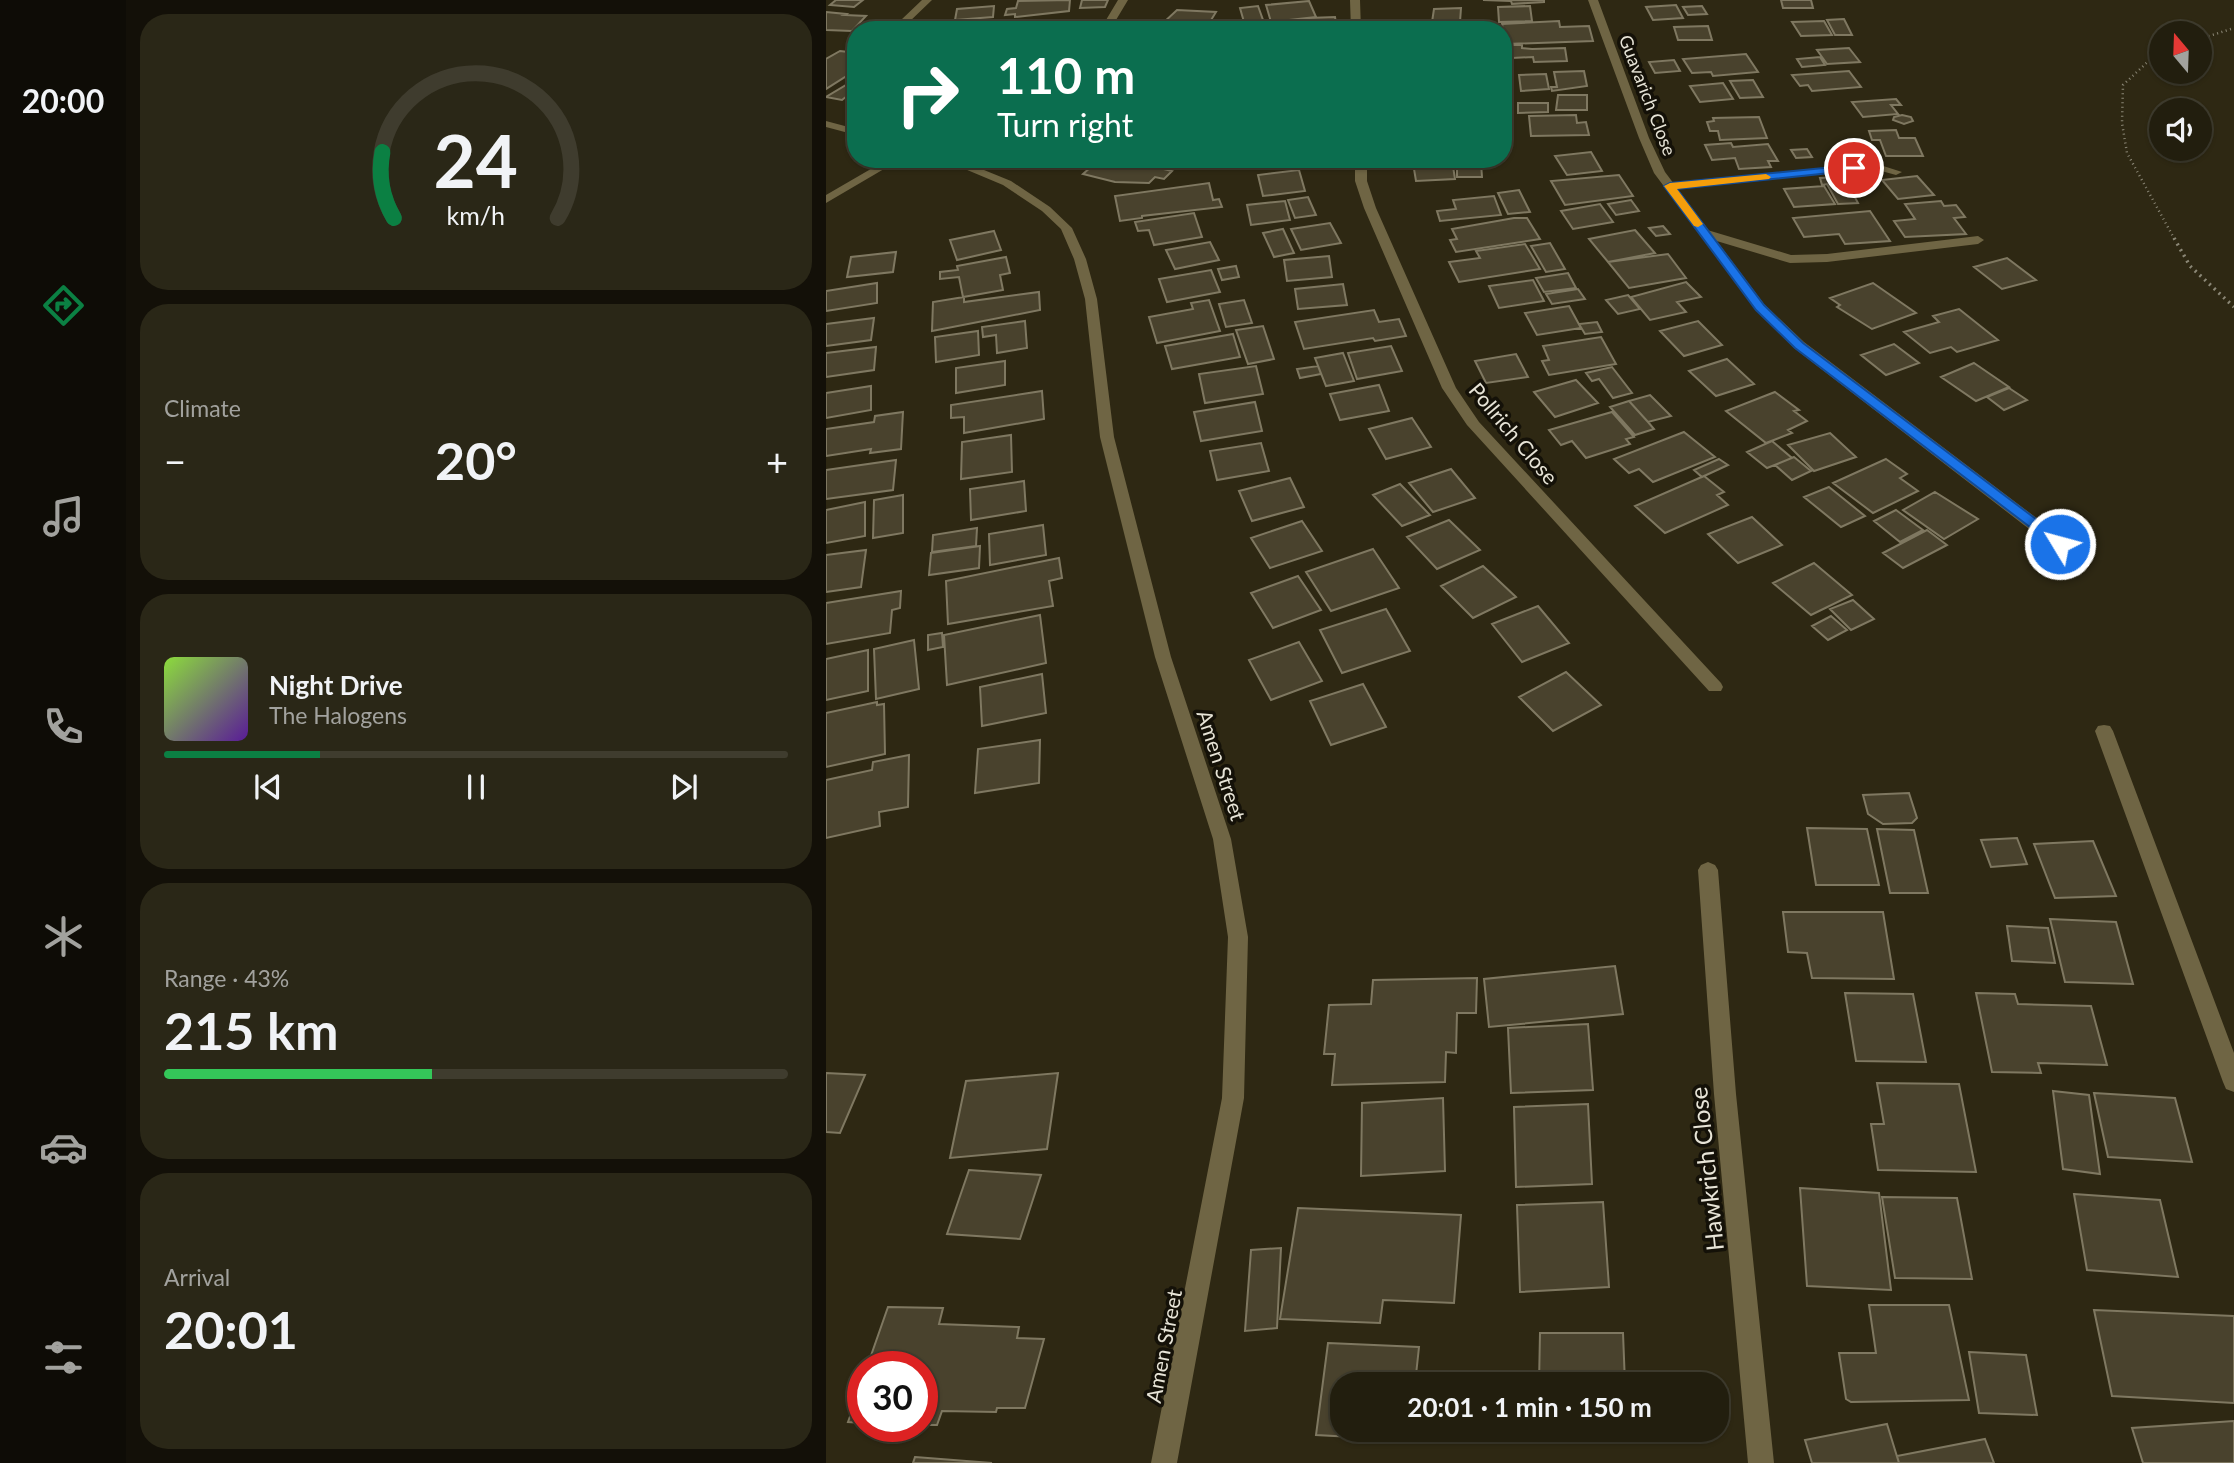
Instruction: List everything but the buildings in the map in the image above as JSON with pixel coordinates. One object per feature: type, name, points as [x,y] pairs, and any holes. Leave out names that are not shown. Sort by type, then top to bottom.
[{"type":"street","points":[[905,21],[927,0]]},
{"type":"street","points":[[1110,21],[1123,0]]},
{"type":"street","points":[[1355,0],[1356,21]]},
{"type":"street","name":"Guavarich Close","points":[[1593,0],[1644,138],[1660,173],[1760,307],[1799,345],[2082,561]]},
{"type":"street","points":[[826,124],[847,130]]},
{"type":"street","points":[[1670,186],[1874,166],[1896,172]]},
{"type":"street","points":[[826,200],[881,168]]},
{"type":"street","name":"Amen Street","points":[[969,168],[1007,183],[1046,209],[1066,228],[1080,259],[1091,299],[1107,437],[1163,657],[1222,839],[1238,937],[1233,1098],[1164,1463]]},
{"type":"street","name":"Pollrich Close","points":[[1360,168],[1361,181],[1370,208],[1449,388],[1474,425],[1715,687]]},
{"type":"street","points":[[1704,233],[1790,259],[1827,258],[1978,240]]},
{"type":"street","points":[[2104,731],[2234,1082]]},
{"type":"street","name":"Hawkrich Close","points":[[1707,870],[1724,1094],[1761,1463]]},
{"type":"path","points":[[2212,35],[2234,28]]},
{"type":"path","points":[[2149,61],[2123,85],[2122,123],[2127,153],[2190,266],[2234,307]]},
{"type":"slow traffic","points":[[1698,224],[1670,186],[1766,177]]},
{"type":"route","points":[[1854,168],[1670,186],[1760,307],[1799,345],[2060,544]]}]
